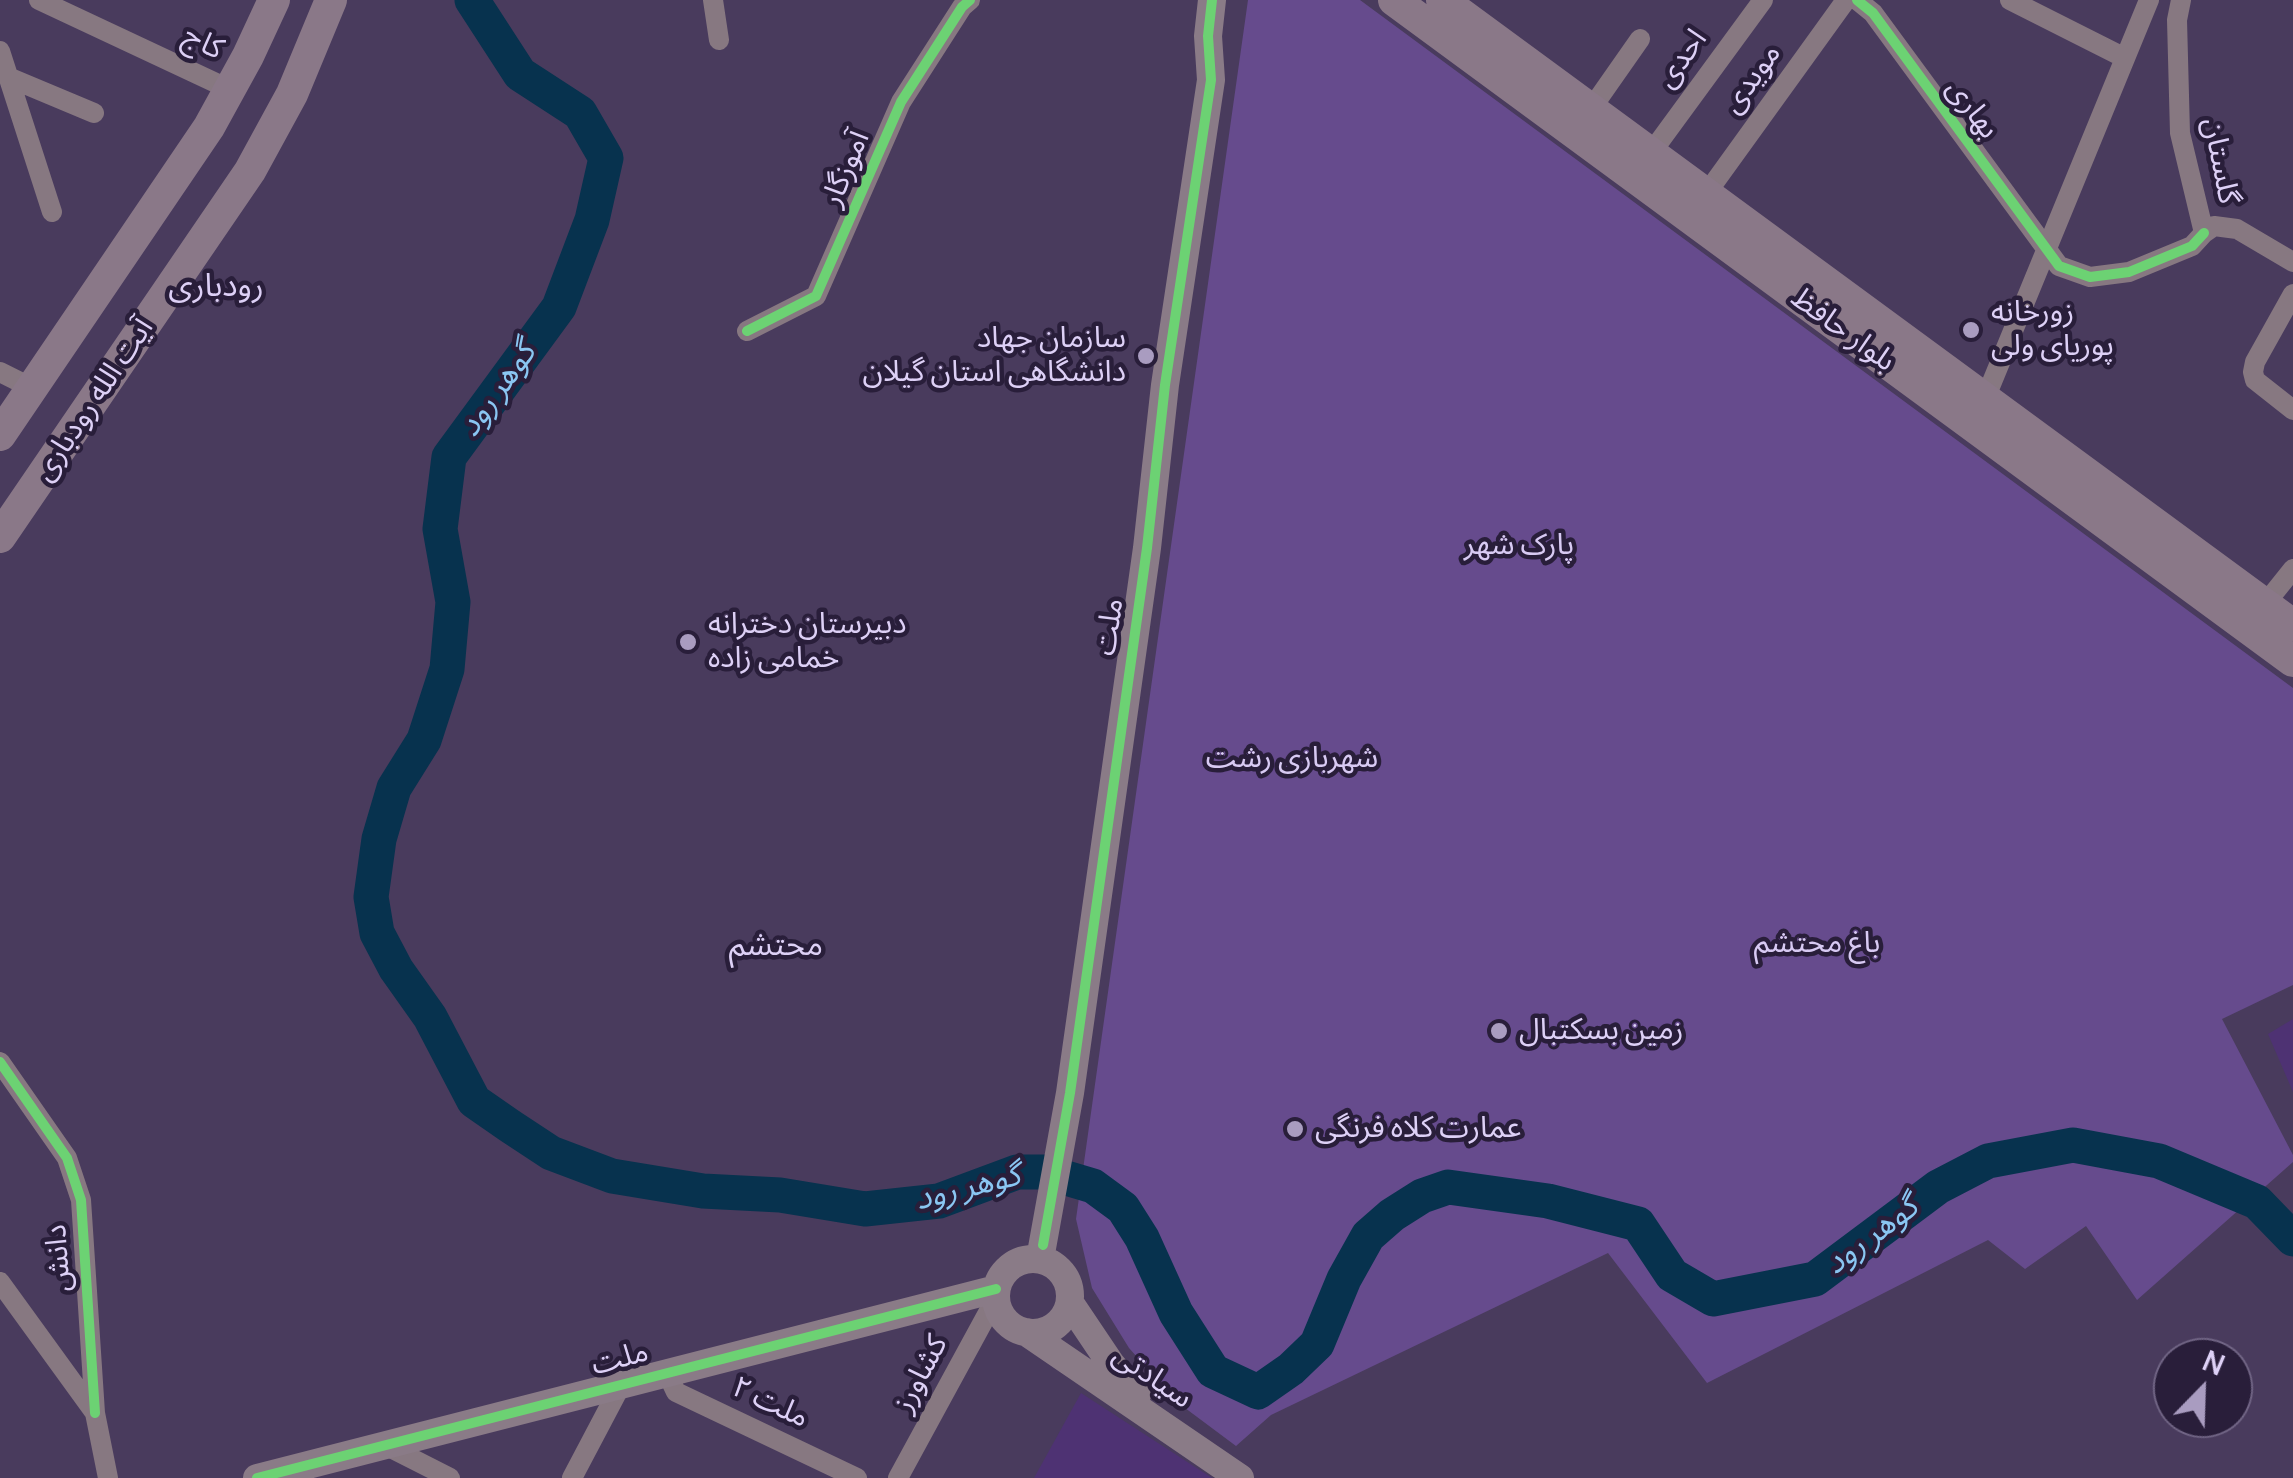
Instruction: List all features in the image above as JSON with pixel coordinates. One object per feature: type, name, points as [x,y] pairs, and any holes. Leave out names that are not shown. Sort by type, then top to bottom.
[{"type":"main road","name":"آیت الله رودباری","points":[[0,436],[202,138],[274,0]]},
{"type":"main road","name":"آیت الله رودباری","points":[[0,537],[250,171],[292,94],[331,0]]},
{"type":"main road","name":"بلوار حافظ","points":[[1394,0],[1549,96],[1978,411],[2293,625]]},
{"type":"main road","name":"بلوار حافظ","points":[[1442,0],[1549,96],[1591,109],[1706,194],[2293,660]]},
{"type":"street","name":"کاج","points":[[38,0],[230,90]]},
{"type":"street","name":"آموزگار","points":[[747,331],[816,296],[901,102],[962,6],[970,0]]},
{"type":"street","name":"ملت","points":[[1041,1252],[1068,1105],[1147,548],[1165,385],[1211,80],[1208,36],[1212,0]]},
{"type":"street","points":[[1211,80],[1227,39],[1232,0]]},
{"type":"street","name":"احدی","points":[[1651,153],[1762,0]]},
{"type":"street","name":"مویدی","points":[[1706,194],[1846,0]]},
{"type":"street","name":"بهاری","points":[[1856,0],[1873,13],[2058,266],[2090,277],[2129,272],[2192,246],[2204,233]]},
{"type":"street","points":[[2010,0],[2125,58]]},
{"type":"street","points":[[1978,411],[2149,0]]},
{"type":"street","name":"گلستان","points":[[2182,0],[2178,20],[2180,133],[2204,233],[2214,226],[2237,228],[2293,262]]},
{"type":"street","points":[[715,2],[719,40]]},
{"type":"street","points":[[1591,109],[1640,40]]},
{"type":"street","points":[[0,52],[52,212]]},
{"type":"street","points":[[8,77],[94,113]]},
{"type":"street","points":[[2293,294],[2255,362],[2254,372],[2255,380],[2293,410]]},
{"type":"street","points":[[0,372],[32,388]]},
{"type":"street","points":[[2264,604],[2293,569]]},
{"type":"street","name":"دانش","points":[[0,1062],[66,1158],[80,1200],[95,1413],[108,1478]]},
{"type":"street","points":[[1070,1303],[1054,1327],[1026,1332],[1016,1330],[1002,1317],[996,1294],[1012,1265],[1041,1252],[1064,1275],[1070,1303],[1110,1364],[1161,1422]]},
{"type":"street","points":[[0,1282],[95,1413]]},
{"type":"street","name":"ملت","points":[[260,1478],[666,1373],[996,1294]]},
{"type":"street","name":"کشاورز","points":[[898,1478],[996,1294]]},
{"type":"street","name":"سیادتی","points":[[1026,1332],[1240,1478]]},
{"type":"street","name":"ملت ۲","points":[[666,1373],[676,1392],[857,1478]]},
{"type":"street","points":[[572,1478],[621,1385]]},
{"type":"street","points":[[385,1445],[450,1478]]},
{"type":"shaded area","points":[[2293,1019],[2293,1092],[2268,1034]]},
{"type":"shaded area","points":[[1081,1393],[1212,1478],[1034,1478]]},
{"type":"green space","name":"پارک شهر","points":[[1248,0],[1360,0],[2293,688],[2293,985],[2222,1019],[2293,1155],[2293,1162],[2137,1300],[2086,1226],[2025,1269],[1988,1240],[1707,1383],[1608,1253],[1271,1415],[1236,1446],[1177,1402],[1129,1348],[1092,1288],[1076,1219]]},
{"type":"waterway","name":"گوهر رود","points":[[472,0],[520,74],[580,113],[606,158],[592,220],[559,307],[449,457],[440,529],[453,602],[447,669],[424,740],[394,788],[379,839],[371,897],[377,933],[396,969],[430,1017],[474,1101],[510,1126],[551,1153],[612,1176],[703,1191],[780,1195],[865,1209],[939,1201],[1017,1172],[1046,1172],[1093,1186],[1123,1208],[1142,1238],[1176,1313],[1213,1371],[1258,1392],[1317,1344],[1344,1279],[1368,1236],[1422,1196],[1448,1187],[1548,1201],[1638,1224],[1672,1275],[1713,1299],[1815,1279],[1938,1187],[1988,1161],[2073,1145],[2159,1161],[2257,1202],[2293,1239]]},
{"type":"cycle path","points":[[747,331],[816,296],[901,102],[970,0]]},
{"type":"cycle path","points":[[1043,1245],[1070,1093],[1147,548],[1165,385],[1211,80],[1208,36],[1212,0]]},
{"type":"cycle path","points":[[1857,0],[1873,13],[2059,266],[2090,277],[2129,272],[2192,246],[2204,233]]},
{"type":"cycle path","points":[[0,1062],[67,1158],[81,1200],[95,1413]]},
{"type":"cycle path","points":[[257,1478],[996,1289]]},
{"type":"place","name":"زورخانه پوریای ولی","points":[[1971,330]]},
{"type":"place","name":"سازمان جهاد دانشگاهی استان گیلان","points":[[1146,356]]},
{"type":"place","name":"دبیرستان دخترانه خمامی زاده","points":[[688,642]]},
{"type":"place","name":"زمین بسکتبال","points":[[1499,1031]]},
{"type":"place","name":"عمارت کلاه فرنگی","points":[[1295,1129]]},
{"type":"district","name":"رودباری","points":[[216,287]]},
{"type":"district","name":"محتشم","points":[[776,946]]},
{"type":"park label","name":"شهربازی رشت","points":[[1292,759]]},
{"type":"park label","name":"باغ محتشم","points":[[1817,944]]}]
